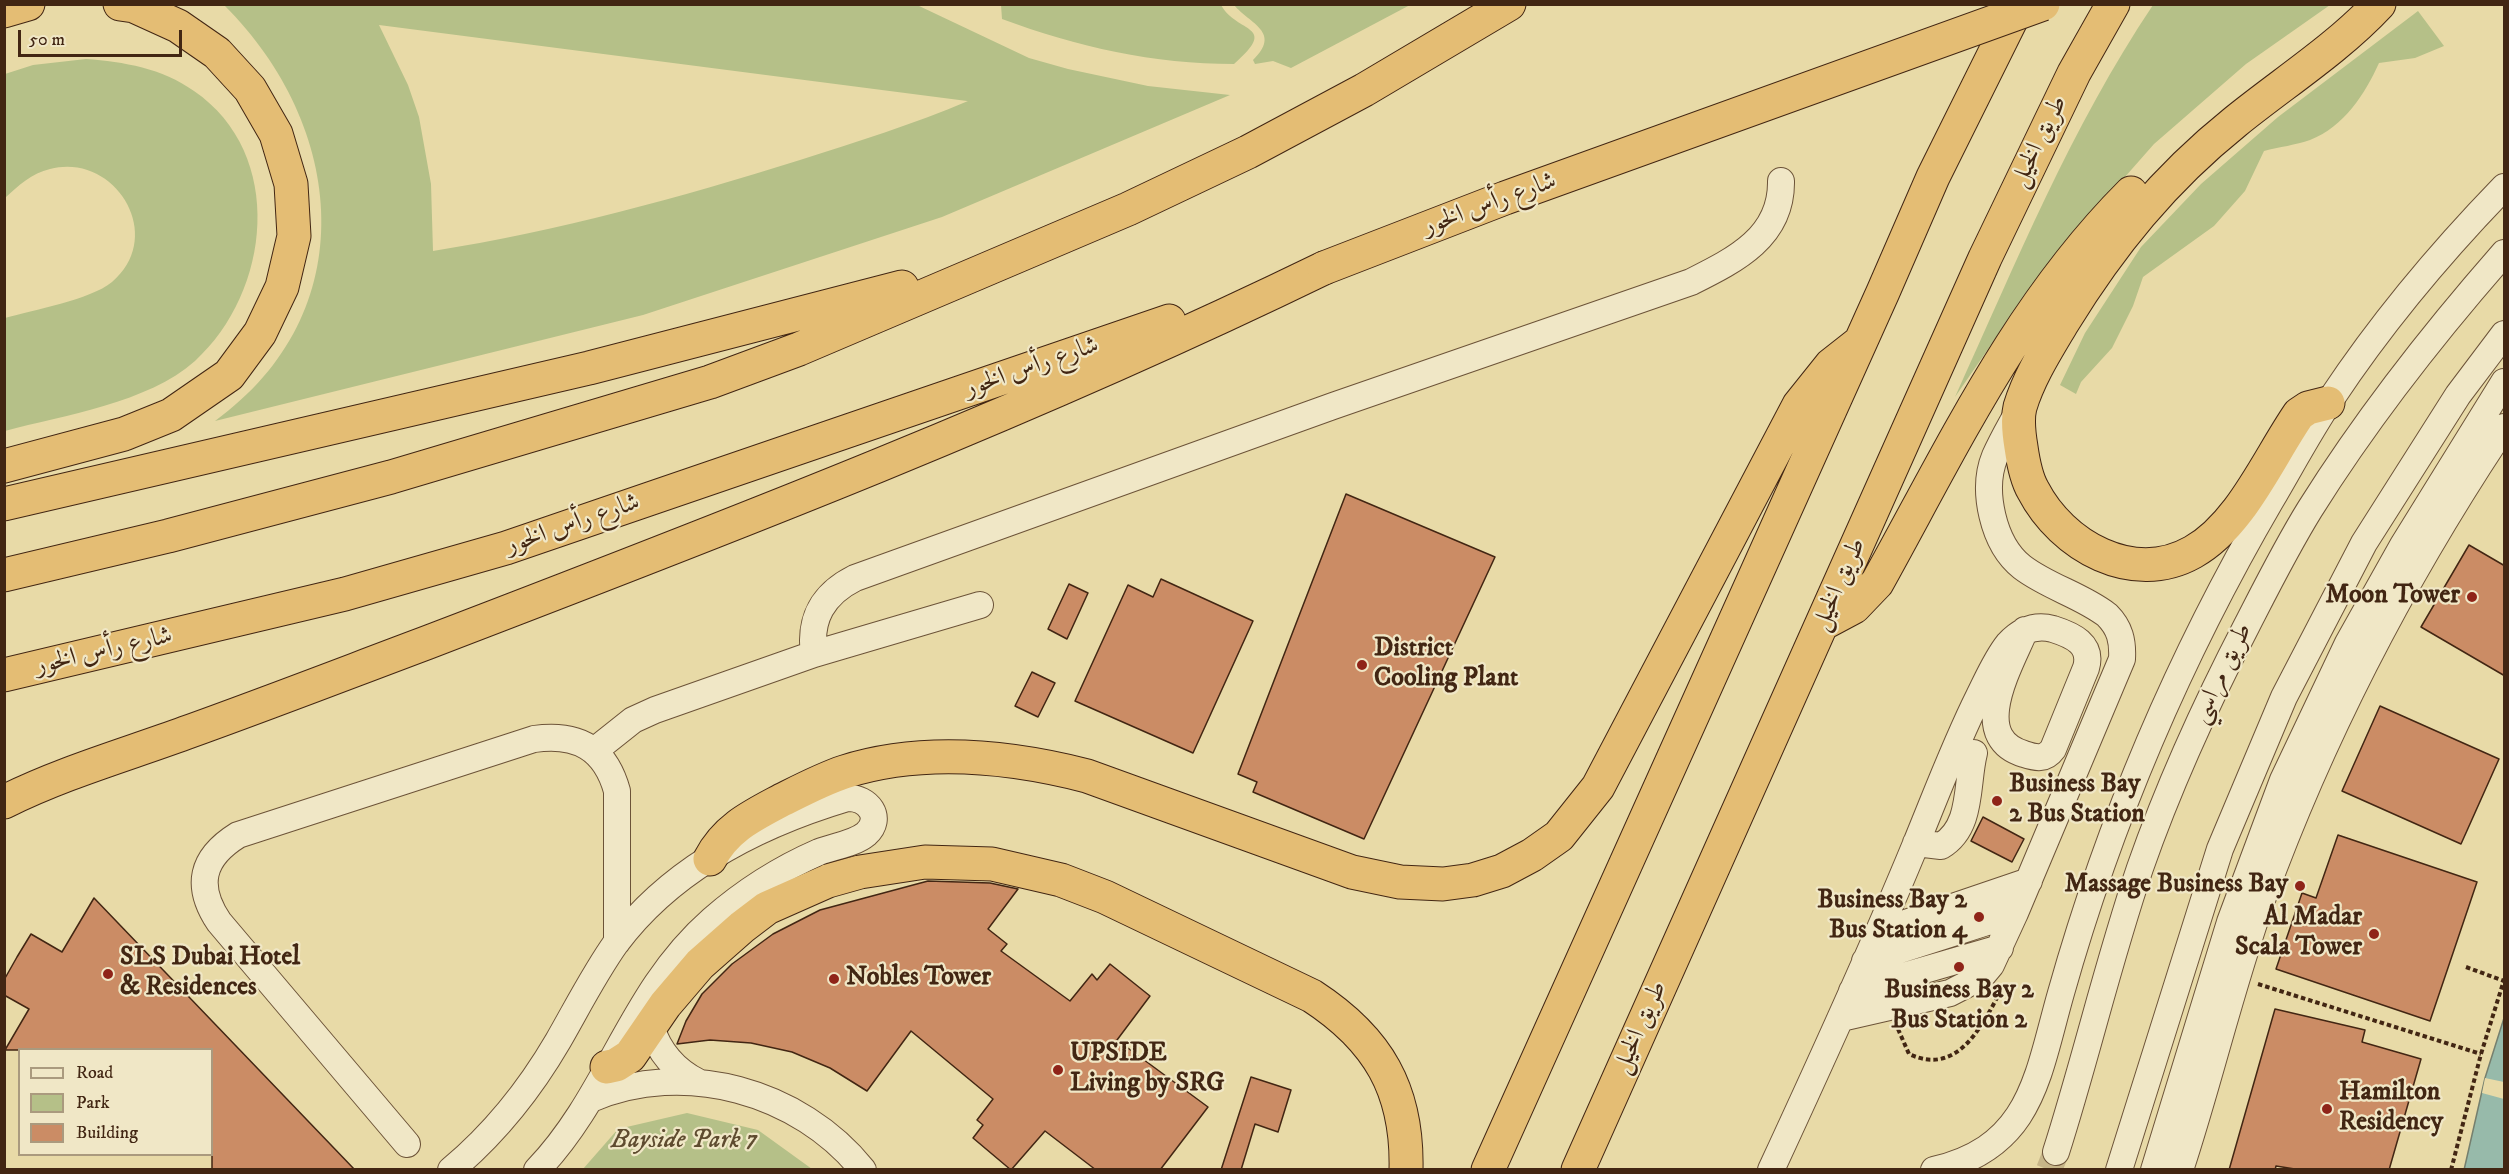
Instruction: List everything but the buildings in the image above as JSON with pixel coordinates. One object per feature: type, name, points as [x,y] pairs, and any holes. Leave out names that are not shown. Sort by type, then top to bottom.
[{"type":"highway","points":[[4,11],[28,4]]},
{"type":"highway","points":[[4,466],[124,434],[171,415],[229,375],[260,333],[282,287],[294,236],[291,184],[276,134],[250,89],[218,53],[178,26],[134,6],[120,4]]},
{"type":"highway","points":[[4,575],[168,536],[391,477],[699,386],[799,349],[1128,209],[1248,152],[1364,90],[1509,4]]},
{"type":"highway","points":[[1488,1170],[1933,177],[2019,4]]},
{"type":"highway","name":"شارع رأس الخور","points":[[4,675],[345,594],[506,548],[1323,268],[1516,194],[2043,4]]},
{"type":"highway","name":"طريق الخيل","points":[[1578,1170],[2023,177],[2074,74],[2113,4]]},
{"type":"highway","points":[[1824,623],[1854,607],[1877,583],[1988,379],[2064,267],[2107,217],[2161,162],[2237,97],[2363,4]]},
{"type":"highway","points":[[2328,403],[2307,408],[2299,414],[2232,518],[2214,538],[2191,553],[2164,562],[2139,564],[2114,561],[2089,549],[2066,532],[2047,513],[2032,488],[2023,461],[2019,410],[2043,356],[2084,288],[2128,226],[2175,175],[2209,143],[2342,39],[2379,4]]},
{"type":"highway","points":[[4,504],[589,368],[1005,261]]},
{"type":"highway","points":[[4,802],[48,783],[554,594],[876,467],[1113,368],[1323,268]]},
{"type":"highway","points":[[710,859],[724,837],[745,820],[820,781],[844,772],[907,759],[978,758],[1033,764],[1087,776],[1373,878],[1443,885],[1473,880],[1502,871],[1532,855],[1559,836],[1598,787],[1799,405],[1831,365],[1859,343]]},
{"type":"highway","points":[[607,1067],[616,1065],[630,1056],[675,992],[717,948],[767,908],[838,878],[892,866],[958,862],[1015,868],[1061,880],[1105,897],[1312,996],[1332,1009],[1366,1040],[1390,1077],[1398,1097],[1404,1124],[1406,1170]]},
{"type":"street","points":[[814,654],[812,631],[819,608],[828,595],[855,578],[1300,417],[1691,282],[1732,259],[1763,236],[1778,210],[1781,181]]},
{"type":"street","points":[[1934,1170],[1971,1158],[1989,1147],[2019,1117],[2029,1099],[2090,895],[2128,788],[2156,721],[2210,609],[2328,403],[2410,290],[2463,229],[2505,187]]},
{"type":"street","name":"طريق مراسي","points":[[2056,1152],[2141,867],[2166,799],[2232,653],[2297,531],[2344,456],[2422,351],[2505,253]]},
{"type":"street","points":[[2119,1170],[2220,849],[2284,697],[2364,543],[2458,395],[2505,334]]},
{"type":"street","points":[[2413,551],[2505,381]]},
{"type":"street","points":[[1841,1018],[1950,993],[1981,977],[1991,965],[2016,913],[2118,670],[2123,646],[2115,623],[2107,615],[2021,566],[2000,540],[1992,506],[1991,473],[1995,457],[2019,410]]},
{"type":"street","points":[[2169,1165],[2194,1123],[2263,897],[2283,813],[2310,721],[2343,652],[2413,551],[2505,427]]},
{"type":"street","points":[[594,751],[633,720],[655,710],[814,654],[980,605]]},
{"type":"street","points":[[1771,1170],[1879,932],[1943,775],[1961,733],[1998,659],[2010,642],[2025,630],[2047,628],[2076,639],[2086,648],[2088,662],[2049,754],[2038,758],[1992,748],[1974,753],[1943,775]]},
{"type":"street","points":[[2015,752],[1998,730],[1995,704],[2025,630]]},
{"type":"street","points":[[407,1144],[207,905],[204,885],[208,864],[220,847],[238,835],[534,739],[555,736],[576,740],[594,751],[609,769],[617,791],[617,942]]},
{"type":"street","points":[[1916,843],[1941,846],[1953,837],[1968,802],[1970,769],[1974,753]]},
{"type":"street","points":[[451,1170],[490,1134],[538,1074],[599,968],[617,942],[660,897],[710,859],[776,823],[847,798],[864,801],[870,807],[873,815],[873,824],[869,832],[862,837],[821,851],[781,870],[744,894],[711,921],[680,952],[653,987],[591,1099],[537,1170]]},
{"type":"street","points":[[2169,1165],[2182,1084],[2230,922],[2283,813]]},
{"type":"street","points":[[1879,932],[2029,881]]},
{"type":"street","points":[[1865,961],[2016,913]]},
{"type":"street","points":[[1852,991],[2000,948]]},
{"type":"street","points":[[651,1027],[655,1040],[669,1061],[678,1070],[700,1084]]},
{"type":"street","points":[[591,1099],[611,1090],[644,1083],[678,1081],[762,1097],[786,1107],[830,1134],[863,1170]]},
{"type":"street","points":[[2182,1084],[2194,1123]]},
{"type":"path","points":[[2451,1170],[2481,1054],[2504,981],[2466,967]]},
{"type":"path","points":[[2237,977],[2481,1054]]},
{"type":"green space","points":[[224,5],[917,5],[1029,58],[1148,86],[1230,95],[942,217],[643,315],[215,421],[263,377],[297,327],[316,274],[322,218],[314,161],[295,106],[265,53]],"holes":[[[379,25],[968,101],[885,132],[709,187],[526,234],[433,251],[431,184],[419,117],[408,85]]]},
{"type":"green space","points":[[1001,5],[1221,5],[1236,21],[1251,30],[1254,42],[1234,64],[1145,57],[1087,46],[1002,19]]},
{"type":"green space","points":[[1234,5],[1410,5],[1291,68],[1273,61],[1255,64],[1253,60],[1265,42],[1264,35],[1255,23]]},
{"type":"green space","points":[[2153,5],[2330,5],[2246,64],[2154,144],[2080,228],[2015,310],[1955,397],[2070,147],[2123,51]]},
{"type":"green space","points":[[2418,11],[2444,46],[2415,58],[2379,63],[2360,98],[2333,127],[2310,140],[2264,151],[2245,191],[2214,226],[2143,277],[2133,306],[2112,348],[2081,382],[2076,394],[2060,385],[2085,333],[2141,247],[2201,184],[2278,117]]},
{"type":"green space","points":[[86,59],[128,64],[169,77],[194,91],[224,118],[244,150],[255,186],[258,224],[252,262],[240,299],[221,332],[195,361],[176,375],[154,387],[104,406],[5,431],[5,318],[76,299],[102,288],[112,282],[128,263],[135,243],[134,222],[126,202],[113,185],[95,173],[74,167],[50,169],[31,177],[5,198],[5,74],[33,65]]},
{"type":"green space","name":"Bayside Park 7","points":[[687,1113],[758,1130],[812,1169],[583,1169],[618,1129]]},
{"type":"shaded area","points":[[2504,1018],[2504,1169],[2464,1170],[2485,1078]]},
{"type":"pier","points":[[2485,1078],[2504,1082],[2504,1099],[2482,1093]]},
{"type":"tunnel","points":[[2049,1170],[2056,1152]]},
{"type":"place","name":"Moon Tower","points":[[2472,597]]},
{"type":"place","name":"District Cooling Plant","points":[[1362,665]]},
{"type":"place","name":"Business Bay 2 Bus Station","points":[[1997,801]]},
{"type":"place","name":"Massage Business Bay","points":[[2300,886]]},
{"type":"place","name":"Business Bay 2 Bus Station 4","points":[[1979,917]]},
{"type":"place","name":"Al Madar Scala Tower","points":[[2374,934]]},
{"type":"place","name":"Business Bay 2 Bus Station 2","points":[[1959,967]]},
{"type":"place","name":"SLS Dubai Hotel & Residences","points":[[108,974]]},
{"type":"place","name":"Nobles Tower","points":[[834,979]]},
{"type":"place","name":"UPSIDE Living by SRG","points":[[1058,1070]]},
{"type":"place","name":"Hamilton Residency","points":[[2327,1109]]}]
